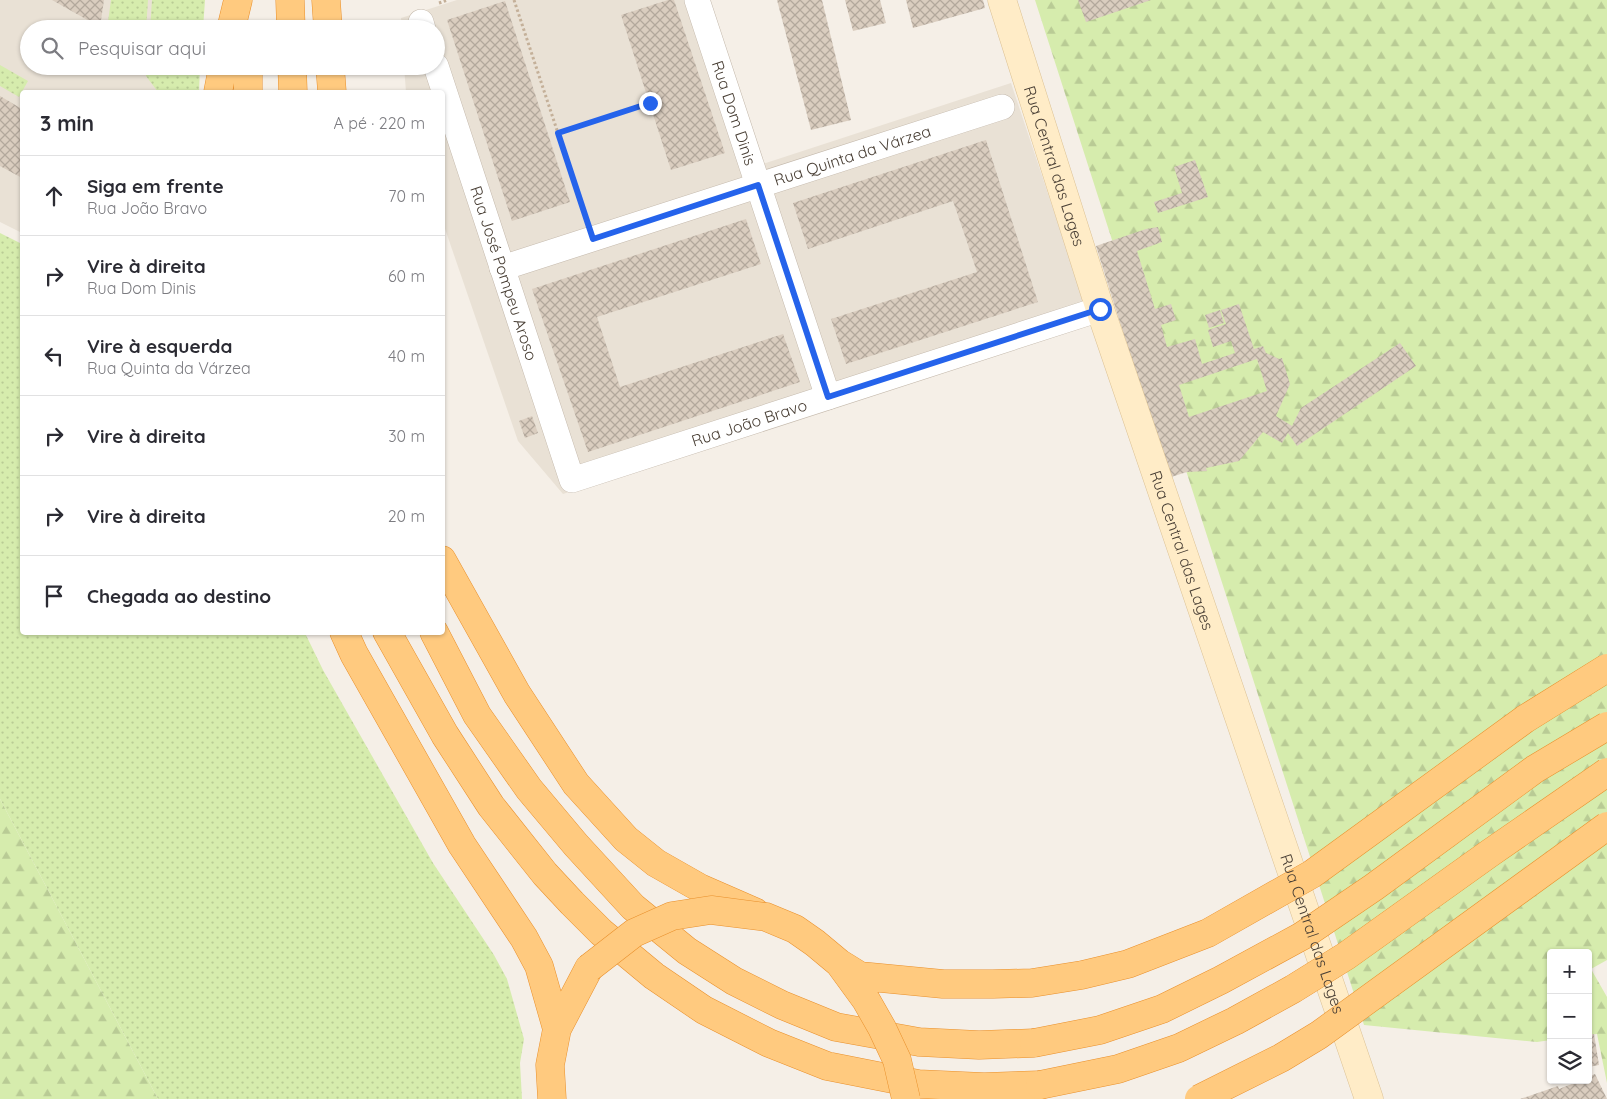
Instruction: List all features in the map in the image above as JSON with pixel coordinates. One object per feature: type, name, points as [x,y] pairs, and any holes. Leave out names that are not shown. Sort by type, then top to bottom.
[{"type":"highway","points":[[234,20],[238,0]]},
{"type":"highway","points":[[249,20],[250,0]]},
{"type":"highway","points":[[290,0],[291,20]]},
{"type":"highway","points":[[326,0],[327,20]]},
{"type":"highway","points":[[218,90],[222,75]]},
{"type":"highway","points":[[248,75],[248,90]]},
{"type":"highway","points":[[292,75],[293,90]]},
{"type":"highway","points":[[331,75],[332,90]]},
{"type":"highway","points":[[445,565],[518,694],[576,784],[626,839],[656,863],[700,888],[795,929],[838,963],[860,976],[943,984],[1032,983],[1082,975],[1137,960],[1208,933],[1312,874],[1525,719],[1607,668]]},
{"type":"highway","points":[[345,635],[354,654],[462,845],[524,938],[539,966],[557,1029]]},
{"type":"highway","points":[[389,635],[445,735],[497,813],[545,874],[601,932],[654,976],[712,1014],[768,1043],[826,1066],[918,1084],[984,1087],[1040,1085],[1118,1069],[1179,1048],[1235,1021],[1293,989],[1346,956],[1490,852],[1607,772]]},
{"type":"highway","points":[[436,635],[477,715],[530,790],[576,845],[633,907],[687,951],[734,981],[782,1006],[836,1027],[919,1042],[980,1045],[1034,1043],[1100,1030],[1162,1009],[1221,980],[1302,936],[1536,769],[1607,726]]},
{"type":"highway","points":[[1199,1099],[1281,1058],[1319,1034],[1607,826]]},
{"type":"highway","points":[[552,1099],[550,1065],[557,1029],[589,968],[634,933],[672,916],[711,910],[766,917]]},
{"type":"highway","points":[[838,963],[866,1000],[882,1028],[897,1060],[906,1099]]},
{"type":"main road","name":"Rua Central das Lages","points":[[1002,0],[1100,309],[1369,1099]]},
{"type":"street","name":"Rua Dom Dinis","points":[[697,0],[828,397]]},
{"type":"street","name":"Rua José Pompeu Aroso","points":[[439,75],[444,90]]},
{"type":"street","name":"Rua José Pompeu Aroso","points":[[445,94],[572,480]]},
{"type":"street","name":"Rua Quinta da Várzea","points":[[502,268],[1002,107]]},
{"type":"street","name":"Rua João Bravo","points":[[572,480],[1100,309]]},
{"type":"path","points":[[514,0],[593,239]]},
{"type":"path","points":[[558,133],[650,103]]},
{"type":"shaded area","points":[[0,0],[198,0],[197,20],[20,20],[20,75],[192,75],[191,90],[20,90],[20,232],[0,222]]},
{"type":"shaded area","points":[[457,0],[687,0],[741,171],[1011,83],[1090,319],[563,494],[518,441],[445,229],[445,90],[406,90],[405,75],[445,75],[445,20],[401,20],[401,18]]},
{"type":"green space","points":[[111,0],[148,0],[147,20],[108,20]]},
{"type":"green space","points":[[152,0],[205,0],[204,20],[151,20]]},
{"type":"green space","points":[[1035,0],[1607,0],[1607,960],[1592,968],[1592,949],[1547,949],[1547,1041],[1537,1042],[1364,1025]]},
{"type":"green space","points":[[0,65],[28,81],[23,90],[20,90],[19,97],[0,86]]},
{"type":"green space","points":[[200,75],[199,90],[156,90],[146,76]]},
{"type":"green space","points":[[0,233],[20,243],[20,635],[306,635],[323,670],[433,863],[494,955],[507,979],[524,1039],[520,1063],[522,1099],[158,1099],[0,799]]},
{"type":"green space","points":[[0,799],[158,1099],[0,1099]]},
{"type":"green space","points":[[1592,971],[1607,997],[1607,1083],[1597,1034],[1592,1035]]},
{"type":"building","points":[[52,0],[104,0],[101,20],[88,20]]},
{"type":"building","points":[[668,0],[674,0],[725,153],[671,170],[621,15]]},
{"type":"building","points":[[777,0],[822,0],[851,120],[811,130]]},
{"type":"building","points":[[845,0],[880,0],[886,23],[853,31]]},
{"type":"building","points":[[906,0],[983,0],[985,8],[913,28]]},
{"type":"building","points":[[1078,0],[1151,0],[1086,22]]},
{"type":"building","points":[[505,1],[570,202],[512,221],[447,20]]},
{"type":"building","points":[[0,96],[20,108],[20,177],[0,166]]},
{"type":"building","points":[[986,140],[1038,302],[846,364],[831,319],[977,272],[953,201],[808,249],[793,203]]},
{"type":"building","points":[[1195,160],[1208,197],[1158,213],[1154,202],[1182,193],[1174,167]]},
{"type":"building","points":[[746,219],[761,264],[597,317],[620,387],[783,334],[800,382],[588,452],[532,289]]},
{"type":"building","points":[[1158,227],[1162,242],[1137,251],[1155,309],[1171,304],[1176,320],[1161,325],[1167,347],[1195,339],[1202,364],[1235,353],[1231,341],[1213,347],[1208,330],[1226,324],[1221,310],[1239,304],[1254,349],[1263,346],[1266,353],[1279,359],[1282,358],[1290,384],[1276,416],[1292,426],[1301,408],[1400,343],[1416,366],[1297,446],[1288,433],[1282,443],[1263,432],[1239,461],[1206,468],[1207,471],[1187,472],[1171,477],[1155,434],[1096,246],[1146,229]],"holes":[[[1257,359],[1267,391],[1189,417],[1179,385]]]},
{"type":"building","points":[[1220,310],[1224,323],[1209,328],[1205,315]]},
{"type":"building","points":[[532,416],[538,433],[525,438],[519,421]]},
{"type":"building","points":[[1592,1034],[1594,1034],[1599,1065],[1592,1066],[1592,1039]]},
{"type":"building","points":[[1595,1074],[1607,1099],[1520,1099],[1558,1086],[1559,1089],[1572,1084],[1592,1084],[1592,1075]]},
{"type":"route","points":[[650,103],[558,133],[593,239],[758,185],[828,397],[1100,309]]}]
